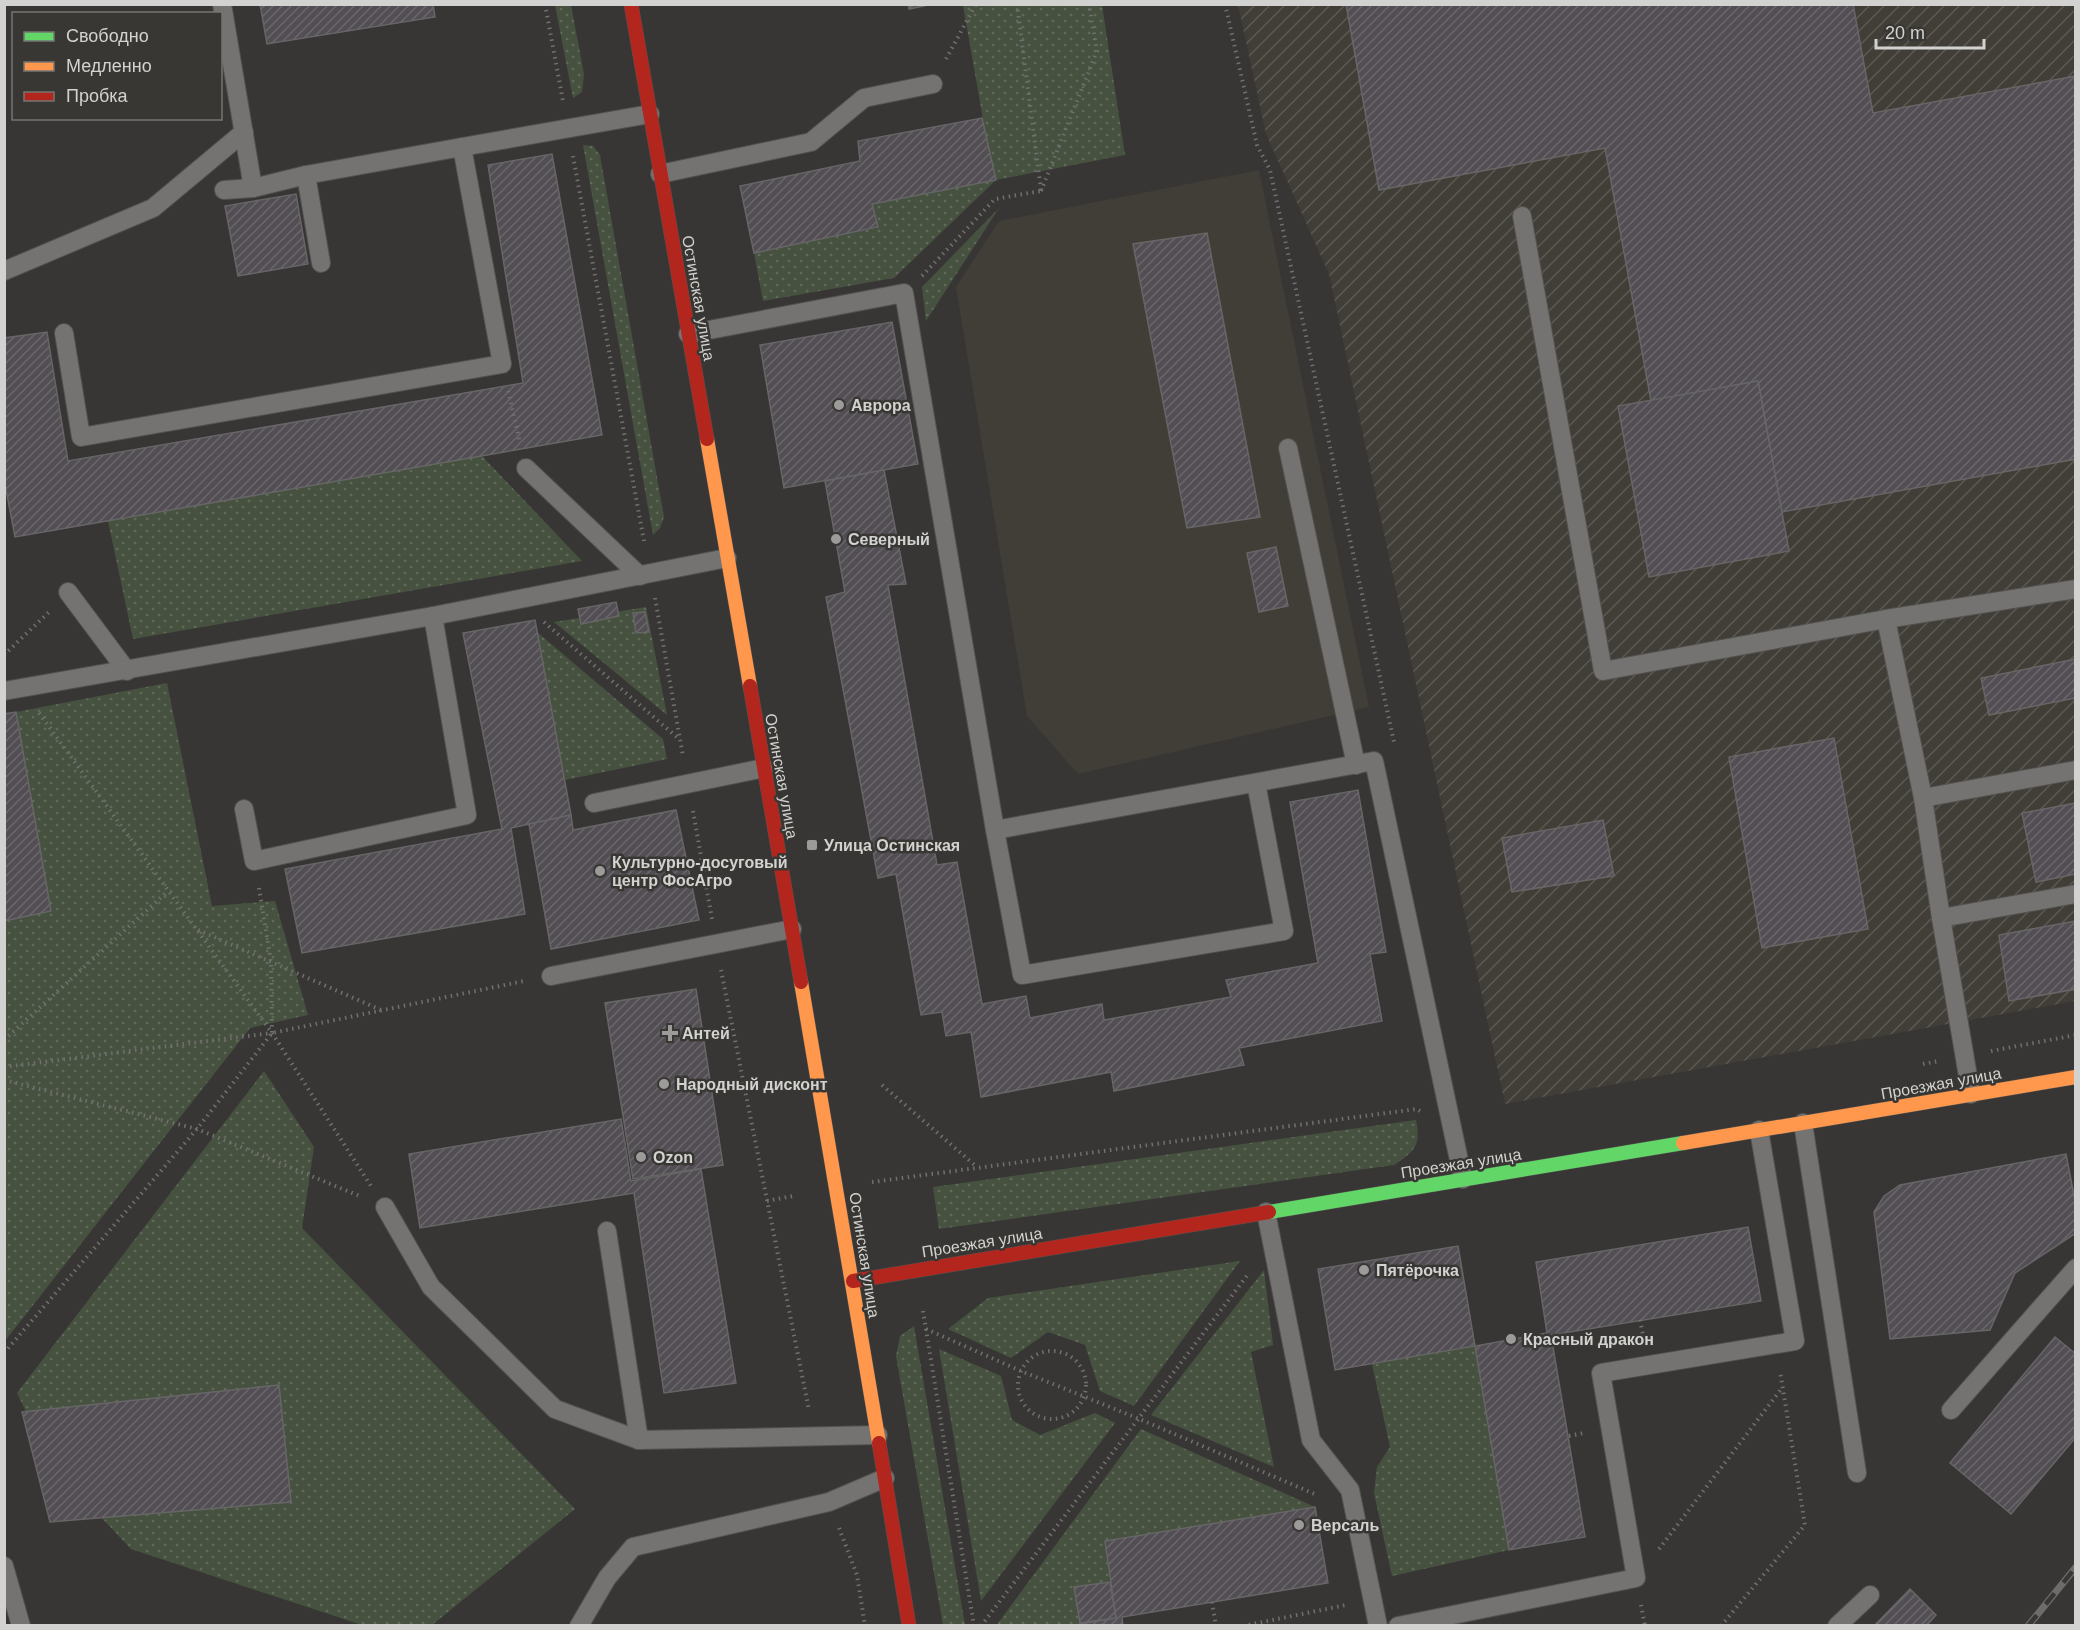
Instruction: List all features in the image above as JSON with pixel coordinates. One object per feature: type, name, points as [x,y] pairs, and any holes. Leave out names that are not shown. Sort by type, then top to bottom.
[{"type":"street","name":"Остинская улица","points":[[631,4],[853,1281],[909,1626]]},
{"type":"street","name":"Проезжая улица","points":[[853,1281],[2076,1077]]},
{"type":"lane","points":[[222,4],[253,188]]},
{"type":"lane","points":[[660,174],[811,142],[864,98],[933,84]]},
{"type":"lane","points":[[224,190],[253,188],[306,175],[650,114]]},
{"type":"lane","points":[[4,271],[153,208],[244,132]]},
{"type":"lane","points":[[64,333],[81,437],[502,364],[462,147]]},
{"type":"lane","points":[[306,175],[321,263]]},
{"type":"lane","points":[[1522,216],[1604,671],[1886,620],[2076,589]]},
{"type":"lane","points":[[688,334],[904,293],[995,830],[1022,975],[1284,931],[1256,783]]},
{"type":"lane","points":[[1288,448],[1356,765]]},
{"type":"lane","points":[[526,468],[645,575]]},
{"type":"lane","points":[[13,690],[433,616],[727,558]]},
{"type":"lane","points":[[68,592],[127,671]]},
{"type":"lane","points":[[244,809],[254,861],[467,815],[433,616]]},
{"type":"lane","points":[[1886,620],[1923,798],[1971,1094]]},
{"type":"lane","points":[[995,830],[1374,761],[1463,1179]]},
{"type":"lane","points":[[594,803],[764,768]]},
{"type":"lane","points":[[1923,798],[2076,770]]},
{"type":"lane","points":[[1941,918],[2076,894]]},
{"type":"lane","points":[[551,976],[792,929]]},
{"type":"lane","points":[[1803,1122],[1857,1473]]},
{"type":"lane","points":[[1398,1626],[1636,1578],[1601,1373],[1796,1341],[1759,1130]]},
{"type":"lane","points":[[386,1207],[431,1287],[555,1409],[639,1440],[878,1435]]},
{"type":"lane","points":[[1266,1212],[1311,1440],[1350,1490],[1378,1626]]},
{"type":"lane","points":[[607,1231],[639,1440]]},
{"type":"lane","points":[[1951,1410],[2076,1268]]},
{"type":"lane","points":[[579,1626],[607,1578],[633,1547],[829,1502],[885,1478]]},
{"type":"lane","points":[[4,1566],[21,1626]]},
{"type":"lane","points":[[1837,1626],[1870,1595]]},
{"type":"path","points":[[545,4],[645,575],[680,740],[716,943],[767,1201],[793,1196]]},
{"type":"path","points":[[933,84],[976,4]]},
{"type":"path","points":[[1017,4],[1041,191]]},
{"type":"path","points":[[1041,191],[1097,51],[1089,4]]},
{"type":"path","points":[[1225,4],[1257,145],[1270,170],[1396,752]]},
{"type":"path","points":[[904,293],[995,199],[1041,191]]},
{"type":"path","points":[[502,364],[526,468]]},
{"type":"path","points":[[4,655],[68,592]]},
{"type":"path","points":[[543,621],[680,740]]},
{"type":"path","points":[[13,690],[168,891],[272,1033],[386,1207]]},
{"type":"path","points":[[4,1353],[197,1129],[272,1033],[271,962],[254,861]]},
{"type":"path","points":[[4,1040],[168,891]]},
{"type":"path","points":[[196,929],[381,1011]]},
{"type":"path","points":[[4,1067],[272,1033],[551,976]]},
{"type":"path","points":[[4,1080],[197,1129],[386,1207]]},
{"type":"path","points":[[882,1085],[977,1167]]},
{"type":"path","points":[[866,1184],[977,1167],[1417,1109]]},
{"type":"path","points":[[981,1626],[1271,1244]]},
{"type":"path","points":[[923,1311],[974,1626]]},
{"type":"path","points":[[1640,1320],[1645,1345]]},
{"type":"path","points":[[926,1329],[1318,1496]]},
{"type":"path","points":[[1720,1626],[1805,1525],[1777,1344]]},
{"type":"path","points":[[1047,1351],[1070,1356],[1079,1363],[1085,1374],[1084,1396],[1079,1406],[1071,1414],[1050,1419],[1040,1416],[1030,1411],[1023,1403],[1018,1382],[1021,1371],[1036,1354],[1047,1351]]},
{"type":"path","points":[[1636,1578],[1783,1388]]},
{"type":"path","points":[[1569,1436],[1592,1432]]},
{"type":"path","points":[[1243,1626],[1373,1600]]},
{"type":"path","points":[[1212,1602],[1216,1626]]},
{"type":"shaded area","points":[[1238,5],[2075,5],[2075,1001],[1505,1104],[1329,274],[1266,134]]},
{"type":"shaded area","points":[[1259,170],[1369,707],[1078,774],[1027,716],[956,287],[999,221]]},
{"type":"green space","points":[[555,5],[571,5],[584,74],[582,92],[573,98]]},
{"type":"green space","points":[[963,5],[1102,5],[1125,155],[996,180],[894,278],[763,301],[754,253],[877,228],[872,204],[995,180]]},
{"type":"green space","points":[[583,145],[593,146],[600,155],[664,517],[660,528],[653,535]]},
{"type":"green space","points":[[999,208],[926,321],[922,287]]},
{"type":"green space","points":[[481,455],[582,561],[133,639],[108,521]]},
{"type":"green space","points":[[646,607],[667,715],[554,622]]},
{"type":"green space","points":[[537,632],[663,739],[667,759],[565,780]]},
{"type":"green space","points":[[167,683],[212,906],[275,901],[308,1015],[250,1028],[5,1341],[5,921],[51,911],[16,712]]},
{"type":"green space","points":[[264,1071],[314,1147],[302,1228],[575,1509],[432,1625],[362,1625],[131,1549],[51,1464],[17,1393]]},
{"type":"green space","points":[[1416,1120],[1418,1136],[1415,1147],[1394,1165],[939,1229],[933,1187]]},
{"type":"green space","points":[[1240,1261],[1134,1406],[1100,1391],[1085,1345],[1048,1332],[1011,1358],[948,1329],[988,1298]]},
{"type":"green space","points":[[1264,1270],[1273,1345],[1251,1352],[1274,1467],[1151,1415]]},
{"type":"green space","points":[[914,1326],[965,1625],[943,1625],[896,1356],[900,1336]]},
{"type":"green space","points":[[1475,1346],[1509,1550],[1392,1576],[1374,1493],[1377,1467],[1390,1447],[1372,1364]]},
{"type":"green space","points":[[939,1349],[1001,1376],[1012,1420],[1040,1435],[1095,1413],[1115,1423],[981,1601]]},
{"type":"green space","points":[[1141,1429],[1315,1507],[1105,1541],[1110,1582],[1074,1587],[1080,1623],[1068,1626],[996,1626]]},
{"type":"building","points":[[260,4],[433,4],[435,17],[267,44]]},
{"type":"building","points":[[908,4],[933,4],[909,9]]},
{"type":"building","points":[[1346,4],[1853,4],[1873,113],[2076,76],[2076,459],[1782,512],[1758,381],[1651,401],[1605,148],[1379,190]]},
{"type":"building","points":[[982,118],[996,180],[872,204],[878,227],[754,253],[740,186],[860,161],[858,141]]},
{"type":"building","points":[[552,154],[602,435],[15,537],[4,479],[4,338],[47,332],[68,461],[523,383],[488,165]]},
{"type":"building","points":[[296,194],[308,264],[238,276],[225,206]]},
{"type":"building","points":[[1207,233],[1260,517],[1187,528],[1133,244]]},
{"type":"building","name":"Аврора","points":[[892,322],[918,464],[784,488],[760,345]]},
{"type":"building","points":[[1758,381],[1789,551],[1649,577],[1618,406]]},
{"type":"building","points":[[884,470],[906,584],[888,585],[937,865],[957,862],[982,1004],[1026,996],[1030,1018],[1102,1004],[1104,1020],[1231,997],[1226,980],[1318,963],[1290,802],[1358,790],[1386,952],[1370,954],[1382,1021],[1239,1048],[1244,1065],[1114,1091],[1111,1072],[981,1097],[971,1032],[946,1036],[942,1012],[921,1015],[896,874],[878,878],[826,597],[845,592],[825,481]]},
{"type":"building","points":[[1276,547],[1288,606],[1259,612],[1247,553]]},
{"type":"building","points":[[616,602],[619,616],[581,624],[578,609]]},
{"type":"building","points":[[645,612],[649,632],[636,633],[633,613]]},
{"type":"building","points":[[535,620],[571,815],[511,828],[525,914],[302,953],[285,869],[502,829],[463,633]]},
{"type":"building","points":[[2076,659],[2076,698],[1989,715],[1981,678]]},
{"type":"building","points":[[16,712],[51,911],[4,921],[4,714]]},
{"type":"building","points":[[1834,738],[1868,929],[1762,948],[1729,757]]},
{"type":"building","points":[[2076,803],[2076,874],[2036,882],[2022,813]]},
{"type":"building","points":[[676,810],[699,920],[551,949],[529,824],[571,815],[573,830]]},
{"type":"building","points":[[1603,820],[1614,876],[1512,892],[1502,838]]},
{"type":"building","points":[[2076,921],[2076,989],[2009,1001],[1999,935]]},
{"type":"building","name":"Народный дисконт","points":[[696,989],[723,1165],[633,1179],[605,1003]]},
{"type":"building","points":[[621,1119],[631,1181],[701,1169],[736,1383],[664,1393],[634,1193],[420,1228],[409,1154]]},
{"type":"building","points":[[2066,1154],[2076,1206],[2076,1233],[2015,1273],[1990,1330],[1890,1339],[1874,1212],[1884,1196],[1900,1185]]},
{"type":"building","points":[[1748,1227],[1761,1301],[1551,1335],[1585,1537],[1509,1550],[1475,1346],[1547,1333],[1536,1262]]},
{"type":"building","points":[[1458,1246],[1475,1346],[1335,1370],[1318,1269]]},
{"type":"building","points":[[2055,1337],[2076,1354],[2076,1437],[2011,1514],[1950,1463]]},
{"type":"building","points":[[279,1385],[291,1502],[50,1522],[22,1412]]},
{"type":"building","points":[[1315,1507],[1328,1583],[1122,1617],[1123,1626],[1068,1626],[1116,1618],[1105,1541]]},
{"type":"building","points":[[1110,1582],[1116,1618],[1080,1623],[1074,1587]]},
{"type":"building","points":[[1910,1589],[1936,1615],[1926,1626],[1874,1626]]},
{"type":"railway","points":[[2028,1626],[2076,1567]]},
{"type":"traffic: fast","points":[[1269,1212],[1683,1143]]},
{"type":"traffic: slow","points":[[707,439],[750,686]]},
{"type":"traffic: slow","points":[[801,982],[879,1443]]},
{"type":"traffic: slow","points":[[1683,1143],[2076,1077]]},
{"type":"traffic: jam","points":[[631,4],[707,439]]},
{"type":"traffic: jam","points":[[750,686],[801,982]]},
{"type":"traffic: jam","points":[[853,1281],[1269,1212]]},
{"type":"traffic: jam","points":[[879,1443],[909,1626]]},
{"type":"place","name":"Аврора","points":[[839,405]]},
{"type":"place","name":"Северный","points":[[836,539]]},
{"type":"place","name":"Улица Остинская","points":[[812,845]]},
{"type":"place","name":"Культурно-досуговый центр ФосАгро","points":[[600,871]]},
{"type":"place","name":"Антей","points":[[670,1033]]},
{"type":"place","name":"Народный дисконт","points":[[664,1084]]},
{"type":"place","name":"Ozon","points":[[641,1157]]},
{"type":"place","name":"Пятёрочка","points":[[1364,1270]]},
{"type":"place","name":"Красный дракон","points":[[1511,1339]]},
{"type":"place","name":"Версаль","points":[[1299,1525]]}]
